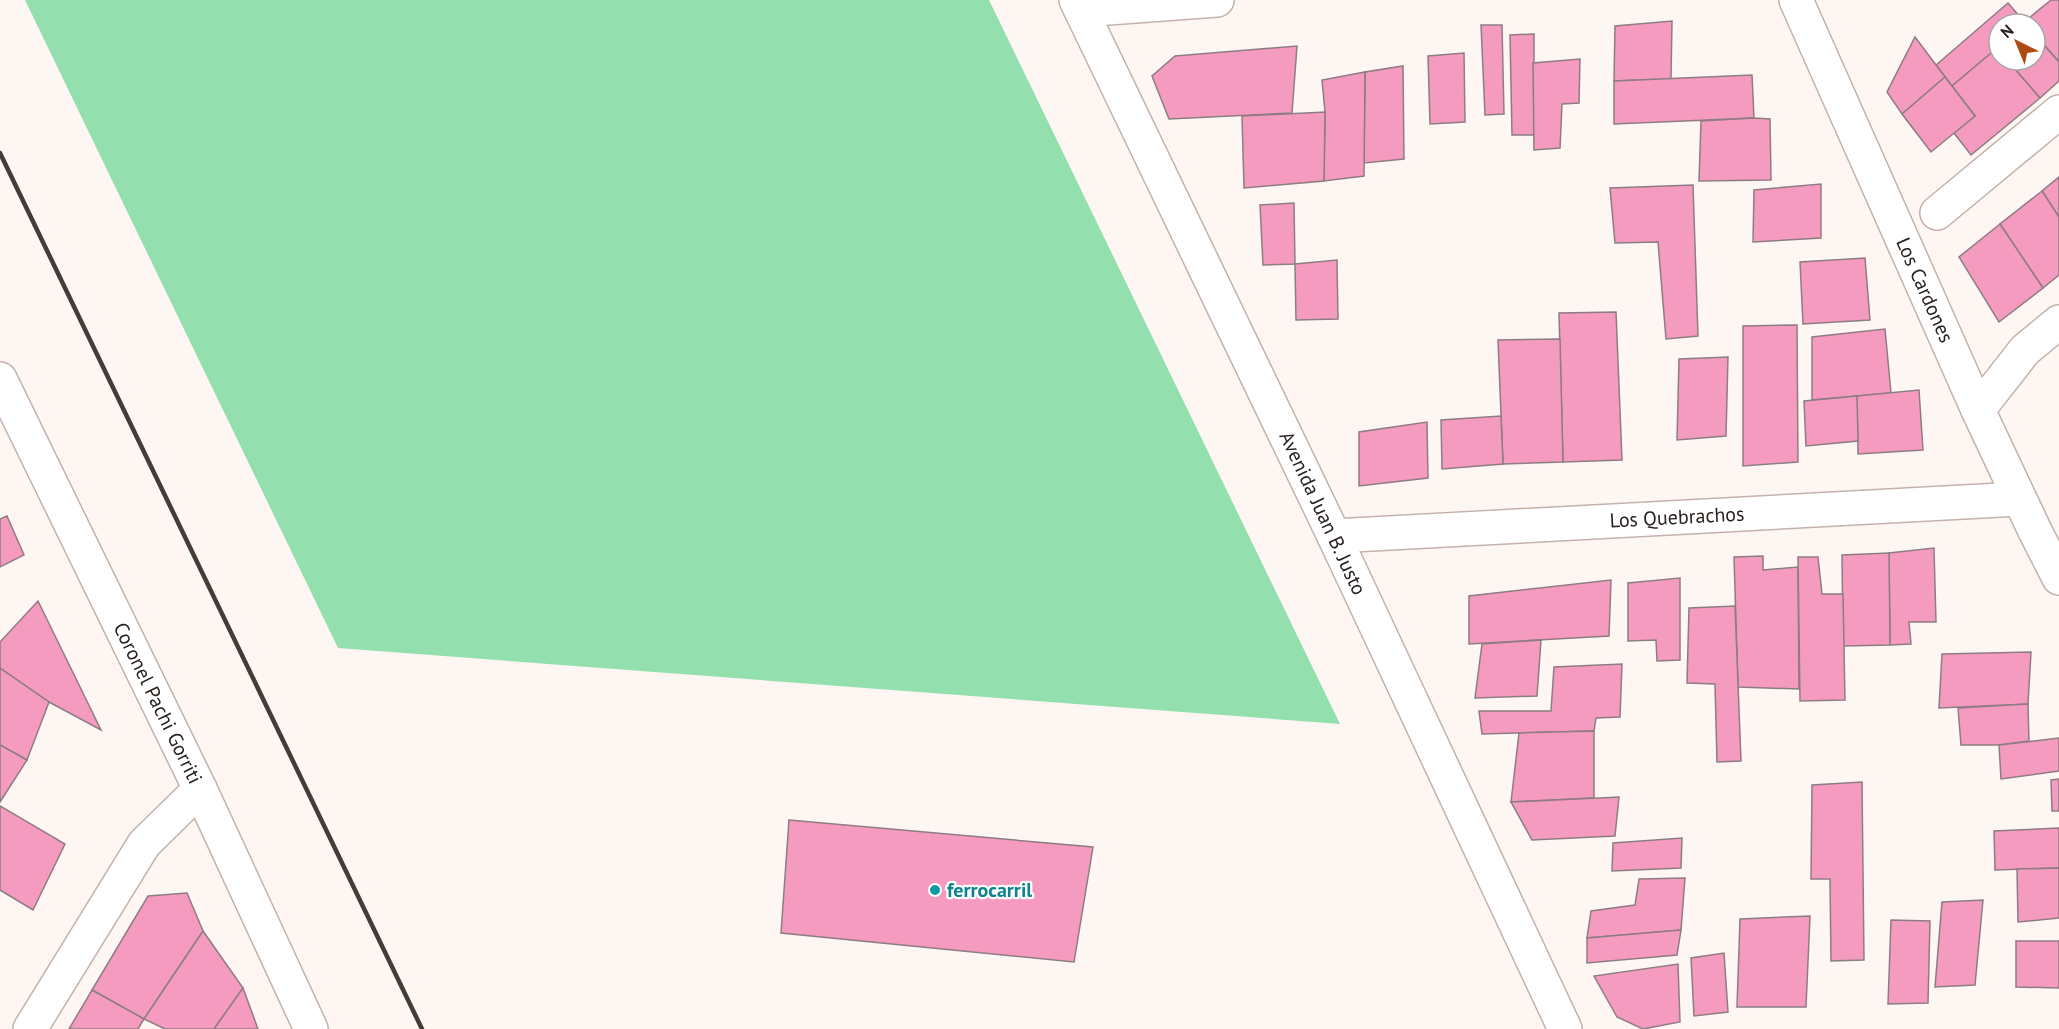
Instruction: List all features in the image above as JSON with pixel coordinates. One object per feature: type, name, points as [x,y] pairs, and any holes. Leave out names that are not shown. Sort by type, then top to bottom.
[{"type":"street","points":[[1079,5],[1217,0]]},
{"type":"street","name":"Los Cardones","points":[[1796,0],[2019,499],[2047,524],[2059,578]]},
{"type":"street","name":"Avenida Juan B. Justo","points":[[1079,5],[1335,536],[1565,1029]]},
{"type":"street","points":[[1937,213],[2059,112]]},
{"type":"street","points":[[1978,410],[2025,350],[2059,322]]},
{"type":"street","name":"Coronel Pachi Gorriti","points":[[0,379],[200,789],[311,1029]]},
{"type":"street","name":"Los Quebrachos","points":[[1335,536],[2019,499]]},
{"type":"street","points":[[30,1029],[144,844],[200,789]]},
{"type":"green space","points":[[25,0],[989,0],[1340,724],[338,648]]},
{"type":"building","points":[[2051,0],[2059,0],[2059,62],[2047,48],[2047,12],[2036,12]]},
{"type":"building","points":[[2008,3],[2016,12],[1998,12]]},
{"type":"building","points":[[1672,21],[1671,79],[1614,81],[1615,26]]},
{"type":"building","points":[[1987,21],[1987,56],[1952,86],[1936,65]]},
{"type":"building","points":[[1481,25],[1502,25],[1504,114],[1485,115]]},
{"type":"building","points":[[1534,34],[1534,135],[1512,135],[1510,35]]},
{"type":"building","points":[[1915,37],[1945,77],[1902,114],[1887,92]]},
{"type":"building","points":[[1297,46],[1292,113],[1169,119],[1152,76],[1175,56]]},
{"type":"building","points":[[2047,48],[2059,62],[2059,81],[2040,98],[2017,72],[2047,72]]},
{"type":"building","points":[[1464,53],[1465,122],[1430,124],[1428,56]]},
{"type":"building","points":[[1987,56],[1987,72],[2017,72],[2040,98],[1971,155],[1954,133],[1975,116],[1952,86]]},
{"type":"building","points":[[1580,59],[1579,103],[1562,104],[1560,148],[1534,150],[1533,63]]},
{"type":"building","points":[[1403,66],[1404,159],[1364,163],[1365,72]]},
{"type":"building","points":[[1365,72],[1364,176],[1324,181],[1325,112],[1322,80]]},
{"type":"building","points":[[1752,75],[1754,118],[1614,124],[1614,81]]},
{"type":"building","points":[[1945,77],[1975,116],[1931,152],[1902,114]]},
{"type":"building","points":[[1325,112],[1324,181],[1244,188],[1242,116]]},
{"type":"building","points":[[1770,119],[1771,180],[1699,181],[1701,121]]},
{"type":"building","points":[[2059,177],[2059,217],[2042,191]]},
{"type":"building","points":[[1821,184],[1821,238],[1753,242],[1754,190]]},
{"type":"building","points":[[1693,185],[1698,336],[1666,339],[1658,242],[1615,243],[1610,188]]},
{"type":"building","points":[[2042,191],[2059,217],[2059,275],[2043,288],[2000,224]]},
{"type":"building","points":[[1294,203],[1295,264],[1263,265],[1260,205]]},
{"type":"building","points":[[2000,224],[2043,288],[1999,322],[1959,257]]},
{"type":"building","points":[[1865,258],[1870,320],[1803,324],[1800,262]]},
{"type":"building","points":[[1337,260],[1338,319],[1296,320],[1295,264]]},
{"type":"building","points":[[1616,312],[1622,460],[1563,462],[1559,313]]},
{"type":"building","points":[[1797,325],[1798,462],[1743,466],[1743,326]]},
{"type":"building","points":[[1885,329],[1891,393],[1812,400],[1812,337]]},
{"type":"building","points":[[1560,339],[1563,462],[1503,464],[1498,340]]},
{"type":"building","points":[[1728,357],[1726,436],[1677,440],[1679,359]]},
{"type":"building","points":[[1919,390],[1923,450],[1858,454],[1857,396]]},
{"type":"building","points":[[1857,396],[1858,441],[1806,446],[1804,401]]},
{"type":"building","points":[[1501,416],[1503,464],[1442,469],[1441,420]]},
{"type":"building","points":[[1427,422],[1428,478],[1359,486],[1359,432]]},
{"type":"building","points":[[7,516],[24,555],[0,567],[0,519]]},
{"type":"building","points":[[1934,548],[1936,622],[1909,622],[1911,644],[1890,645],[1889,553]]},
{"type":"building","points":[[1889,553],[1890,645],[1843,646],[1842,555]]},
{"type":"building","points":[[1763,556],[1763,570],[1798,567],[1799,689],[1738,687],[1734,557]]},
{"type":"building","points":[[1798,557],[1818,557],[1822,594],[1843,594],[1845,700],[1800,701]]},
{"type":"building","points":[[1680,578],[1680,660],[1657,661],[1656,640],[1628,641],[1628,583]]},
{"type":"building","points":[[1611,580],[1609,636],[1469,644],[1469,596]]},
{"type":"building","points":[[38,601],[101,730],[49,702],[0,668],[0,642]]},
{"type":"building","points":[[1735,606],[1741,761],[1717,762],[1715,684],[1687,683],[1689,608]]},
{"type":"building","points":[[1541,640],[1537,696],[1475,698],[1482,644]]},
{"type":"building","points":[[2031,652],[2028,704],[1939,708],[1942,654]]},
{"type":"building","points":[[1622,664],[1620,717],[1596,718],[1594,731],[1482,734],[1479,711],[1551,711],[1554,667]]},
{"type":"building","points":[[0,668],[49,702],[27,760],[0,745]]},
{"type":"building","points":[[2028,704],[2029,741],[1999,745],[1961,745],[1958,708]]},
{"type":"building","points":[[1594,731],[1594,798],[1511,802],[1519,733]]},
{"type":"building","points":[[2059,738],[2059,771],[2001,779],[1999,745]]},
{"type":"building","points":[[0,745],[27,760],[0,802]]},
{"type":"building","points":[[2059,779],[2059,811],[2052,811],[2051,780]]},
{"type":"building","points":[[1862,782],[1864,960],[1831,961],[1830,879],[1811,879],[1812,785]]},
{"type":"building","points":[[1619,797],[1615,836],[1532,840],[1511,802]]},
{"type":"building","points":[[0,806],[65,844],[33,910],[0,890]]},
{"type":"building","name":"ferrocarril","points":[[789,820],[1093,847],[1074,962],[781,933]]},
{"type":"building","points":[[2059,828],[2059,868],[1995,870],[1994,831]]},
{"type":"building","points":[[1682,838],[1681,868],[1612,871],[1613,843]]},
{"type":"building","points":[[2059,868],[2059,918],[2018,922],[2017,869]]},
{"type":"building","points":[[1685,878],[1681,930],[1587,938],[1591,911],[1635,905],[1639,879]]},
{"type":"building","points":[[187,893],[203,931],[144,1019],[92,990],[148,896]]},
{"type":"building","points":[[1983,900],[1975,985],[1935,987],[1942,902]]},
{"type":"building","points":[[1810,916],[1806,1007],[1737,1007],[1740,919]]},
{"type":"building","points":[[1891,920],[1930,921],[1928,1003],[1888,1004]]},
{"type":"building","points":[[1681,930],[1677,955],[1587,963],[1587,938]]},
{"type":"building","points":[[203,931],[243,988],[214,1029],[165,1029],[144,1019]]},
{"type":"building","points":[[2016,941],[2059,941],[2059,988],[2016,987]]},
{"type":"building","points":[[1724,953],[1728,1012],[1694,1016],[1691,958]]},
{"type":"building","points":[[1678,964],[1680,1022],[1643,1029],[1617,1017],[1594,976]]},
{"type":"building","points":[[243,988],[258,1029],[214,1029]]},
{"type":"building","points":[[92,990],[144,1019],[138,1029],[69,1029]]},
{"type":"railway","points":[[0,153],[422,1029]]},
{"type":"place","name":"ferrocarril","points":[[935,890]]}]
